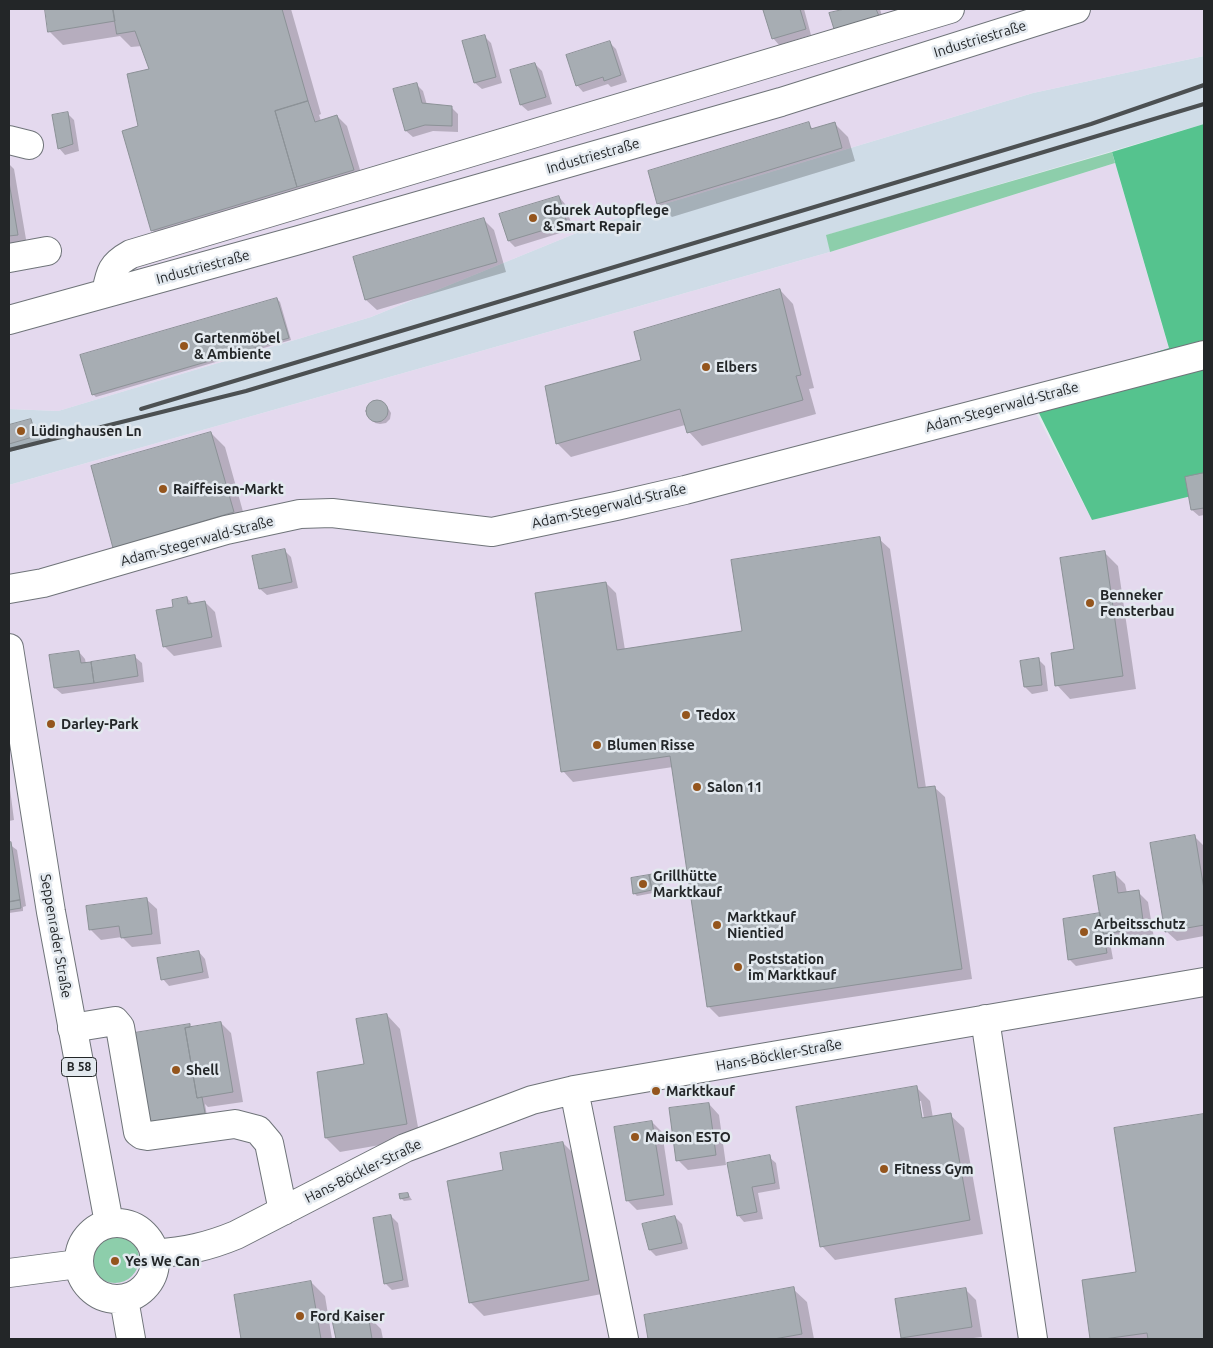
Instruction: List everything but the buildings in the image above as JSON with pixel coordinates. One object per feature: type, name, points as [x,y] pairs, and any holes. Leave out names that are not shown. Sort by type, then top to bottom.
[{"type":"street","points":[[106,293],[110,273],[118,261],[131,254],[950,9]]},
{"type":"street","name":"Industriestraße","points":[[9,320],[299,240],[781,102],[1076,9]]},
{"type":"street","points":[[9,258],[47,251]]},
{"type":"street","name":"Adam-Stegerwald-Straße","points":[[9,589],[44,582],[226,530],[300,514],[332,513],[492,532],[684,490],[1204,354]]},
{"type":"street","name":"Seppenrader Straße","points":[[9,648],[36,825],[109,1223]]},
{"type":"street","name":"Hans-Böckler-Straße","points":[[154,1254],[185,1252],[210,1246],[236,1235],[405,1148],[532,1100],[574,1090],[1204,982]]},
{"type":"street","points":[[985,1019],[1033,1339]]},
{"type":"street","points":[[72,1028],[115,1021],[120,1027],[138,1132],[142,1135],[148,1136],[235,1124],[258,1130],[268,1143],[282,1211]]},
{"type":"street","points":[[574,1090],[624,1339]]},
{"type":"street","points":[[109,1223],[124,1223],[138,1229],[149,1240],[154,1254],[154,1269],[148,1284],[136,1294],[124,1300],[106,1298],[92,1291],[83,1279],[78,1264],[80,1250],[86,1238],[96,1228],[109,1223]]},
{"type":"street","points":[[9,1273],[78,1264]]},
{"type":"street","points":[[124,1300],[131,1339]]},
{"type":"shaded area","points":[[9,9],[1204,9],[1204,56],[1033,93],[601,223],[371,317],[58,411],[9,409]]},
{"type":"shaded area","points":[[1204,56],[1204,124],[827,235],[830,252],[9,485],[9,409],[58,411],[371,317],[601,223],[1033,93]]},
{"type":"shaded area","points":[[1115,163],[1169,349],[1025,392],[1092,520],[1204,493],[1204,1339],[9,1339],[9,485],[830,252]]},
{"type":"green space","points":[[1204,124],[1204,493],[1092,520],[1029,393],[1169,348],[1112,152]]},
{"type":"green space","points":[[1112,152],[1115,163],[830,252],[826,235]]},
{"type":"green space","points":[[110,1235],[120,1235],[129,1239],[135,1245],[138,1250],[138,1268],[129,1279],[120,1283],[110,1283],[101,1279],[95,1273],[91,1264],[91,1254],[95,1245],[101,1239]]},
{"type":"railway","points":[[141,409],[1091,124],[1204,85]]},
{"type":"railway","points":[[9,450],[246,391],[1204,104]]},
{"type":"place","name":"Gburek Autopflege & Smart Repair","points":[[533,218]]},
{"type":"place","name":"Gartenmöbel & Ambiente","points":[[184,346]]},
{"type":"place","name":"Elbers","points":[[706,367]]},
{"type":"place","name":"Lüdinghausen Ln","points":[[21,431]]},
{"type":"place","name":"Raiffeisen-Markt","points":[[163,489]]},
{"type":"place","name":"Benneker Fensterbau","points":[[1090,603]]},
{"type":"place","name":"Tedox","points":[[686,715]]},
{"type":"place","name":"Darley-Park","points":[[51,724]]},
{"type":"place","name":"Blumen Risse","points":[[597,745]]},
{"type":"place","name":"Salon 11","points":[[697,787]]},
{"type":"place","name":"Grillhütte Marktkauf","points":[[643,884]]},
{"type":"place","name":"Marktkauf Nientied","points":[[717,925]]},
{"type":"place","name":"Arbeitsschutz Brinkmann","points":[[1084,932]]},
{"type":"place","name":"Poststation im Marktkauf","points":[[738,967]]},
{"type":"place","name":"Shell","points":[[176,1070]]},
{"type":"place","name":"Marktkauf","points":[[656,1091]]},
{"type":"place","name":"Maison ESTO","points":[[635,1137]]},
{"type":"place","name":"Fitness Gym","points":[[884,1169]]},
{"type":"place","name":"Yes We Can","points":[[115,1261]]},
{"type":"place","name":"Ford Kaiser","points":[[300,1316]]}]
